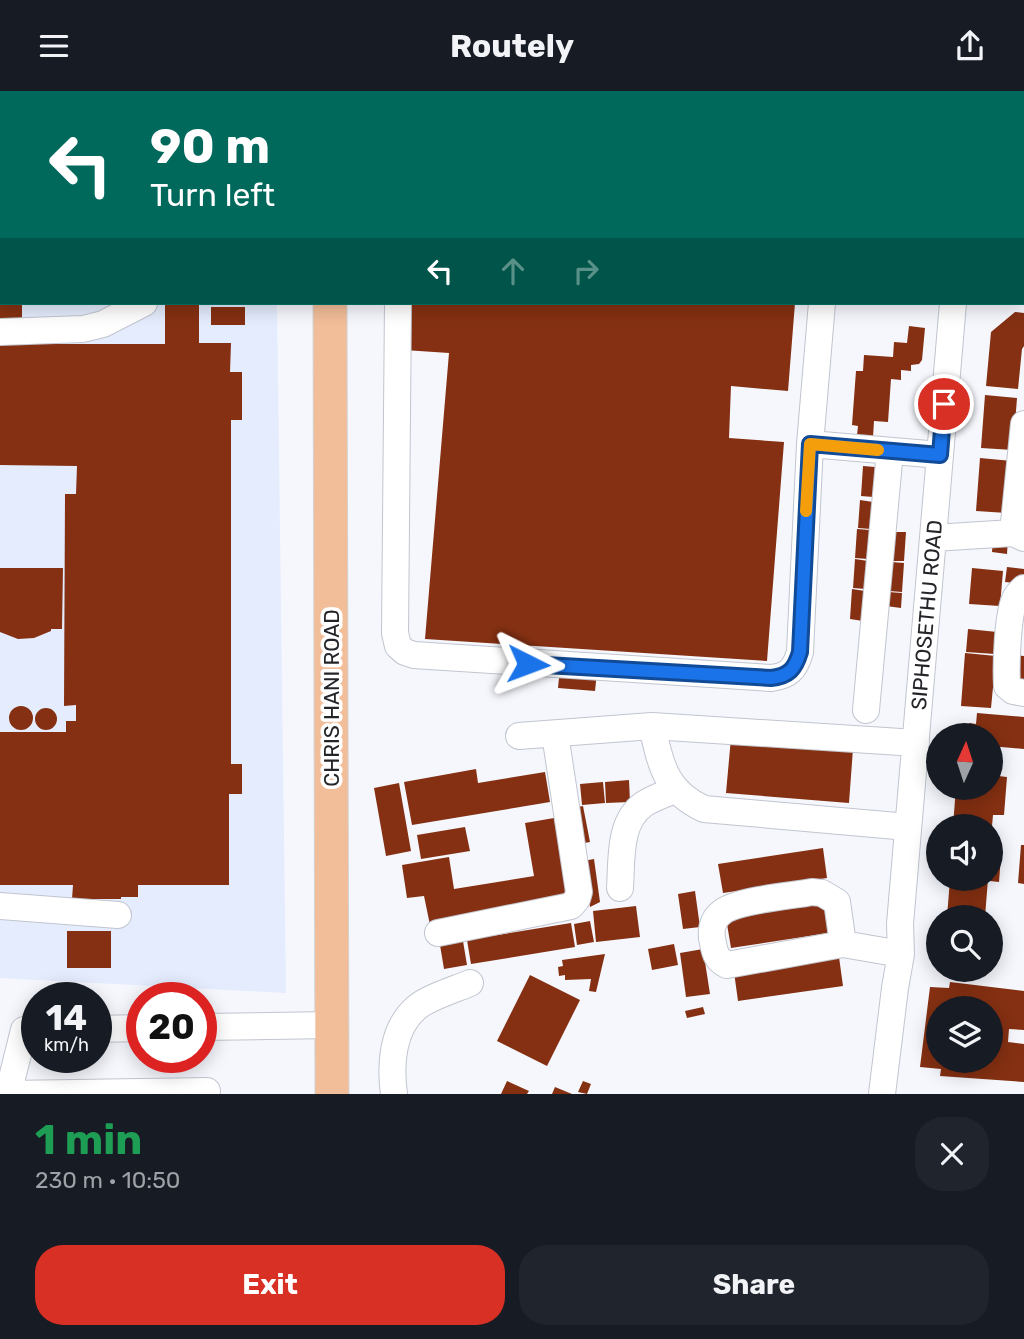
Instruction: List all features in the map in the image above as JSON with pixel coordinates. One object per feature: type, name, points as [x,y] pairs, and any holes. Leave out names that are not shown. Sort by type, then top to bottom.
[{"type":"main road","name":"CHRIS HANI ROAD","points":[[330,305],[332,1094]]},
{"type":"street","points":[[0,332],[83,330],[103,324],[140,305]]},
{"type":"street","points":[[398,305],[395,633],[398,646],[414,655],[771,678],[792,671],[800,652],[810,444],[822,305]]},
{"type":"street","name":"SIPHOSETHU ROAD","points":[[882,1094],[901,954],[900,925],[953,305]]},
{"type":"street","points":[[933,538],[1018,535],[1024,425]]},
{"type":"street","points":[[810,444],[940,455]]},
{"type":"street","points":[[866,710],[890,451]]},
{"type":"street","points":[[1021,595],[1007,686],[1024,694]]},
{"type":"street","points":[[652,726],[660,765],[675,790],[689,802],[704,809],[908,827]]},
{"type":"street","points":[[519,736],[652,726],[916,743]]},
{"type":"street","points":[[438,933],[571,906],[577,899],[579,892],[555,734]]},
{"type":"street","points":[[620,888],[627,825],[634,813],[645,803],[675,790]]},
{"type":"street","points":[[843,944],[837,902],[822,893],[812,892],[740,904],[722,911],[712,927],[715,954],[719,961],[727,965],[843,944],[901,954]]},
{"type":"street","points":[[0,906],[118,915]]},
{"type":"street","points":[[394,1094],[391,1062],[399,1034],[409,1017],[417,1006],[470,983]]},
{"type":"street","points":[[217,1027],[332,1025]]},
{"type":"street","points":[[20,1030],[8,1094],[207,1091]]},
{"type":"shaded area","points":[[0,305],[277,305],[286,993],[217,989],[217,982],[126,982],[126,985],[0,978]]},
{"type":"building","points":[[0,305],[22,305],[22,323],[0,323]]},
{"type":"building","points":[[165,305],[199,305],[199,343],[231,343],[230,372],[242,372],[242,420],[231,420],[231,764],[242,764],[242,794],[229,794],[229,885],[138,885],[138,897],[72,899],[73,885],[0,885],[0,732],[66,732],[66,721],[76,721],[76,705],[64,706],[65,494],[76,494],[77,466],[0,465],[0,344],[165,344]]},
{"type":"building","points":[[408,305],[795,305],[788,391],[731,386],[729,438],[784,442],[767,661],[425,639],[449,353],[404,350]]},
{"type":"building","points":[[211,307],[245,307],[245,325],[211,325]]},
{"type":"building","points":[[1015,312],[1024,313],[1024,346],[1018,389],[986,386],[991,332]]},
{"type":"building","points":[[909,326],[925,328],[922,360],[919,364],[911,365],[911,371],[901,370],[901,380],[891,379],[888,422],[874,421],[873,437],[857,435],[858,426],[852,425],[856,371],[863,371],[864,355],[893,357],[894,342],[907,343]]},
{"type":"building","points":[[985,395],[1017,398],[1013,450],[981,448]]},
{"type":"building","points":[[980,458],[1012,461],[1007,513],[976,511]]},
{"type":"building","points":[[863,466],[875,467],[873,497],[861,496]]},
{"type":"building","points":[[860,500],[873,502],[871,529],[858,528]]},
{"type":"building","points":[[857,529],[870,530],[868,559],[855,558]]},
{"type":"building","points":[[894,532],[906,532],[904,561],[891,561]]},
{"type":"building","points":[[993,537],[1008,538],[1007,554],[992,552]]},
{"type":"building","points":[[855,559],[868,561],[866,589],[853,588]]},
{"type":"building","points":[[891,562],[904,563],[902,592],[889,591]]},
{"type":"building","points":[[1007,567],[1024,569],[1024,584],[1005,582]]},
{"type":"building","points":[[0,568],[63,568],[62,629],[51,629],[34,638],[18,639],[0,632]]},
{"type":"building","points":[[972,568],[1003,571],[1000,606],[969,604]]},
{"type":"building","points":[[852,589],[865,591],[863,621],[850,619]]},
{"type":"building","points":[[888,592],[902,593],[901,608],[886,606]]},
{"type":"building","points":[[968,629],[997,632],[995,654],[966,652]]},
{"type":"building","points":[[965,653],[996,656],[991,708],[961,706]]},
{"type":"building","points":[[1014,655],[1024,656],[1024,686],[1011,685]]},
{"type":"building","points":[[560,668],[597,672],[595,691],[558,688]]},
{"type":"building","points":[[21,706],[32,713],[33,718],[26,729],[21,730],[10,723],[9,718],[16,707]]},
{"type":"building","points":[[46,708],[54,711],[57,719],[54,727],[46,730],[38,727],[35,719],[38,711]]},
{"type":"building","points":[[977,713],[1024,717],[1024,749],[1003,747],[1003,723],[976,723]]},
{"type":"building","points":[[731,738],[853,749],[849,803],[726,793]]},
{"type":"building","points":[[476,769],[478,783],[545,772],[550,802],[412,825],[404,782]]},
{"type":"building","points":[[1003,777],[1007,777],[1004,815],[954,814],[955,800],[1003,800]]},
{"type":"building","points":[[629,780],[630,802],[606,803],[605,782]]},
{"type":"building","points":[[603,782],[605,803],[582,805],[580,784]]},
{"type":"building","points":[[399,783],[411,851],[386,856],[374,788]]},
{"type":"building","points":[[583,806],[590,842],[579,844],[573,808]]},
{"type":"building","points":[[554,818],[569,901],[430,925],[424,896],[407,898],[402,865],[449,857],[454,889],[534,876],[525,823]]},
{"type":"building","points":[[465,827],[470,851],[421,859],[417,835]]},
{"type":"building","points":[[1021,845],[1024,845],[1024,884],[1018,883]]},
{"type":"building","points":[[823,848],[827,878],[723,893],[718,864]]},
{"type":"building","points":[[594,859],[600,902],[590,907],[583,861]]},
{"type":"building","points":[[695,891],[700,927],[683,929],[678,894]]},
{"type":"building","points":[[949,891],[987,891],[986,905],[948,905]]},
{"type":"building","points":[[831,903],[835,932],[731,948],[726,918]]},
{"type":"building","points":[[636,906],[640,937],[596,942],[593,911]]},
{"type":"building","points":[[590,921],[594,942],[577,945],[574,924]]},
{"type":"building","points":[[571,923],[575,947],[471,964],[467,940]]},
{"type":"building","points":[[67,931],[111,931],[111,968],[67,968]]},
{"type":"building","points":[[463,941],[467,965],[444,969],[440,945]]},
{"type":"building","points":[[674,944],[678,965],[652,970],[648,949]]},
{"type":"building","points":[[703,949],[710,994],[686,997],[680,953]]},
{"type":"building","points":[[605,954],[596,992],[589,991],[591,979],[565,980],[565,975],[559,976],[558,967],[563,966],[562,960]]},
{"type":"building","points":[[839,957],[843,986],[738,1001],[734,972]]},
{"type":"building","points":[[530,975],[580,1000],[547,1066],[497,1041]]},
{"type":"building","points":[[950,982],[1024,991],[1024,1030],[1009,1029],[1008,1042],[1024,1044],[1024,1082],[940,1076],[940,1073],[1003,1073],[1003,996],[929,996],[930,987],[949,988]]},
{"type":"building","points":[[703,1007],[705,1014],[687,1018],[685,1011]]},
{"type":"building","points":[[926,1019],[926,1068],[920,1067]]},
{"type":"building","points":[[507,1081],[529,1091],[527,1094],[501,1094]]},
{"type":"building","points":[[583,1081],[591,1084],[587,1094],[578,1092]]},
{"type":"building","points":[[555,1087],[572,1094],[552,1094]]},
{"type":"slow traffic","points":[[806,511],[810,444],[878,450]]},
{"type":"route","points":[[528,664],[771,678],[792,671],[800,652],[810,444],[940,455],[944,404]]}]
